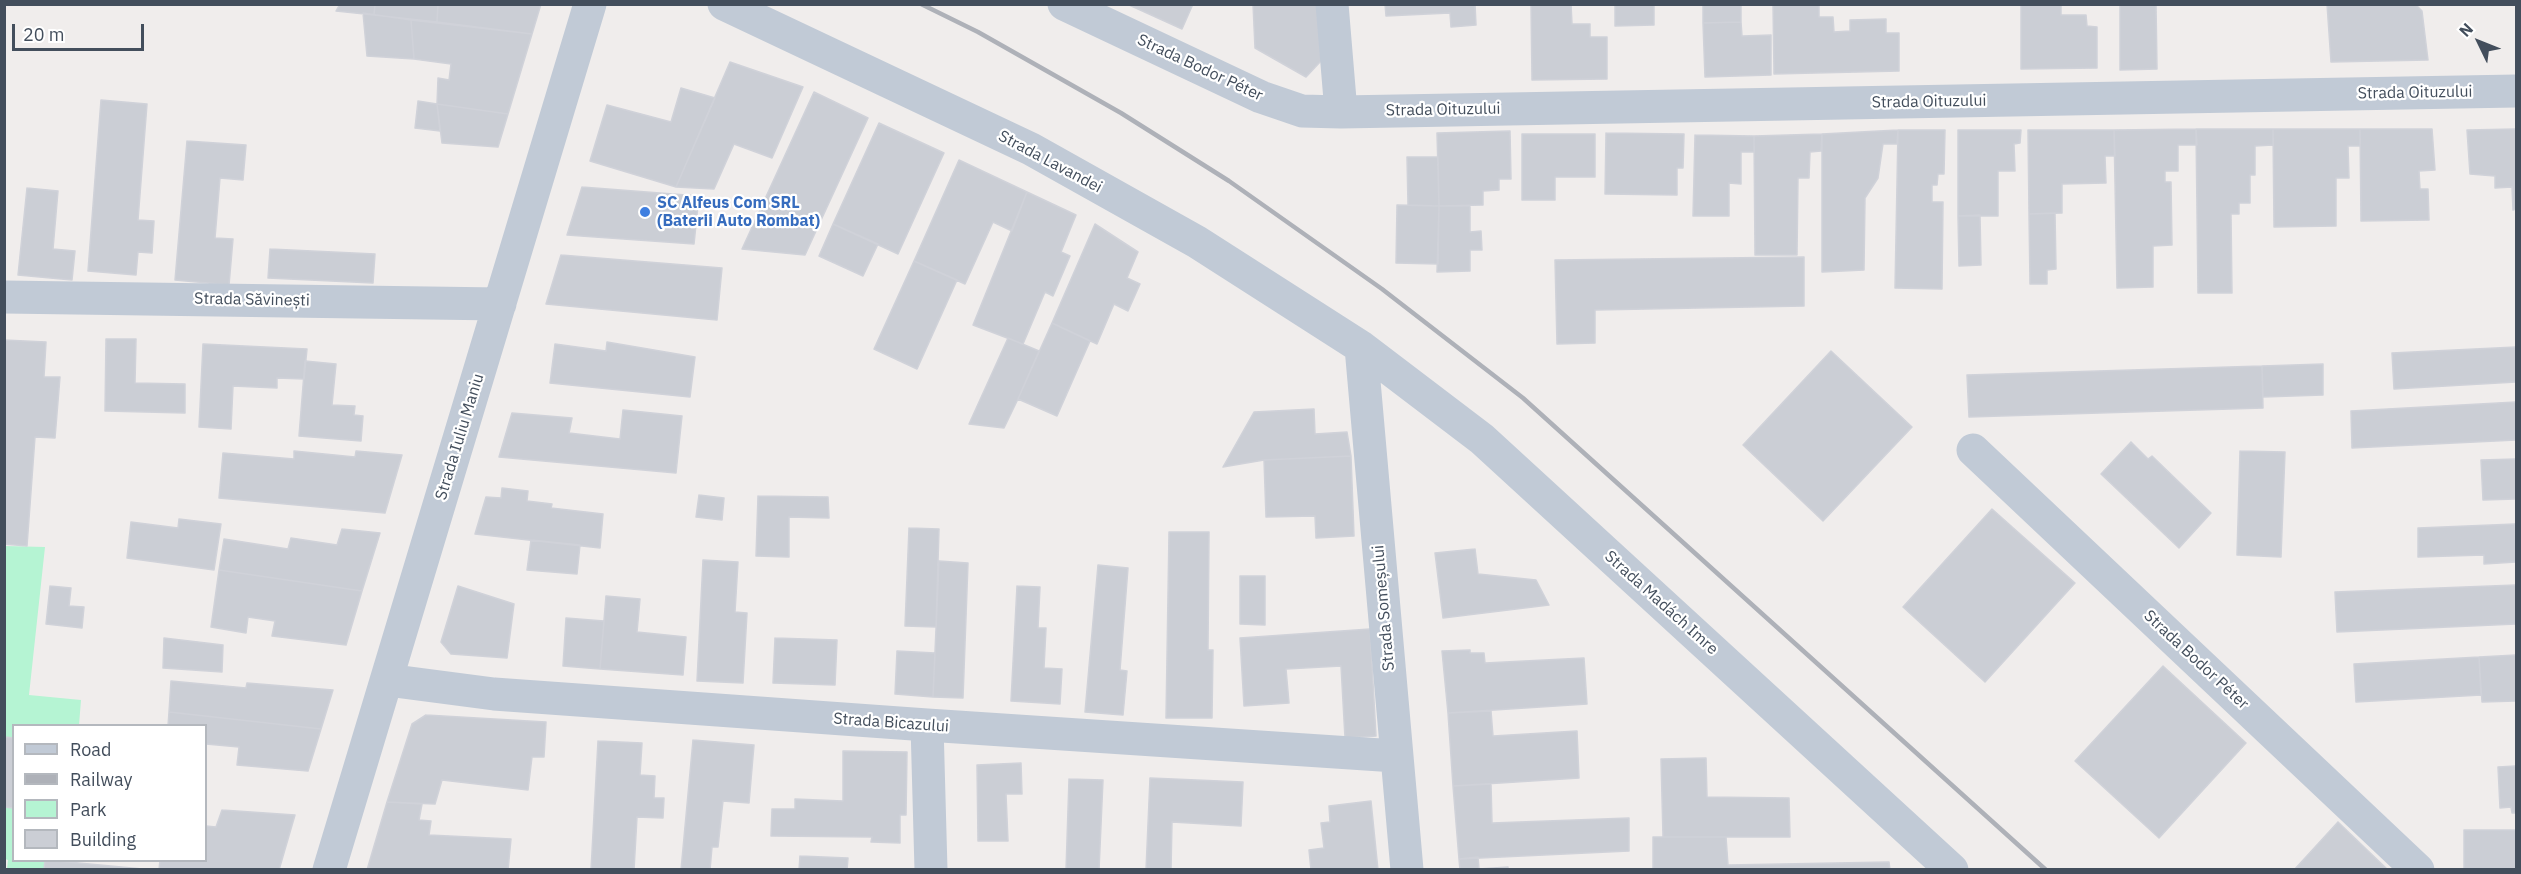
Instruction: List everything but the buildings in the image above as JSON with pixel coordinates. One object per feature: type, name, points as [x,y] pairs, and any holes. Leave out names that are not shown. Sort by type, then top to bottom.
[{"type":"street","name":"Strada Iuliu Maniu","points":[[329,870],[590,4]]},
{"type":"street","name":"Strada Lavandei","points":[[724,4],[1031,149],[1197,242],[1361,347]]},
{"type":"street","name":"Strada Bodor Péter","points":[[1064,4],[1261,97],[1302,111],[1341,112]]},
{"type":"street","points":[[1332,4],[1341,112]]},
{"type":"street","name":"Strada Oituzului","points":[[1341,112],[2517,91]]},
{"type":"street","name":"Strada Săvinești","points":[[4,297],[500,304]]},
{"type":"street","name":"Strada Someșului","points":[[1361,347],[1407,870]]},
{"type":"street","name":"Strada Madách Imre","points":[[1361,347],[1482,439],[1952,870]]},
{"type":"street","name":"Strada Bodor Péter","points":[[1973,450],[2418,870]]},
{"type":"street","name":"Strada Bicazului","points":[[387,680],[494,694],[927,726],[1396,756]]},
{"type":"street","points":[[927,726],[931,870]]},
{"type":"green space","points":[[5,546],[45,547],[29,695],[81,700],[79,724],[12,724],[12,862],[45,862],[44,869],[7,869],[8,860],[5,859]]},
{"type":"railway","points":[[921,4],[978,32],[1121,113],[1229,181],[1382,289],[1523,398],[2046,870]]},
{"type":"place","name":"SC Alfeus Com SRL (Baterii Auto Rombat)","points":[[645,212]]}]
